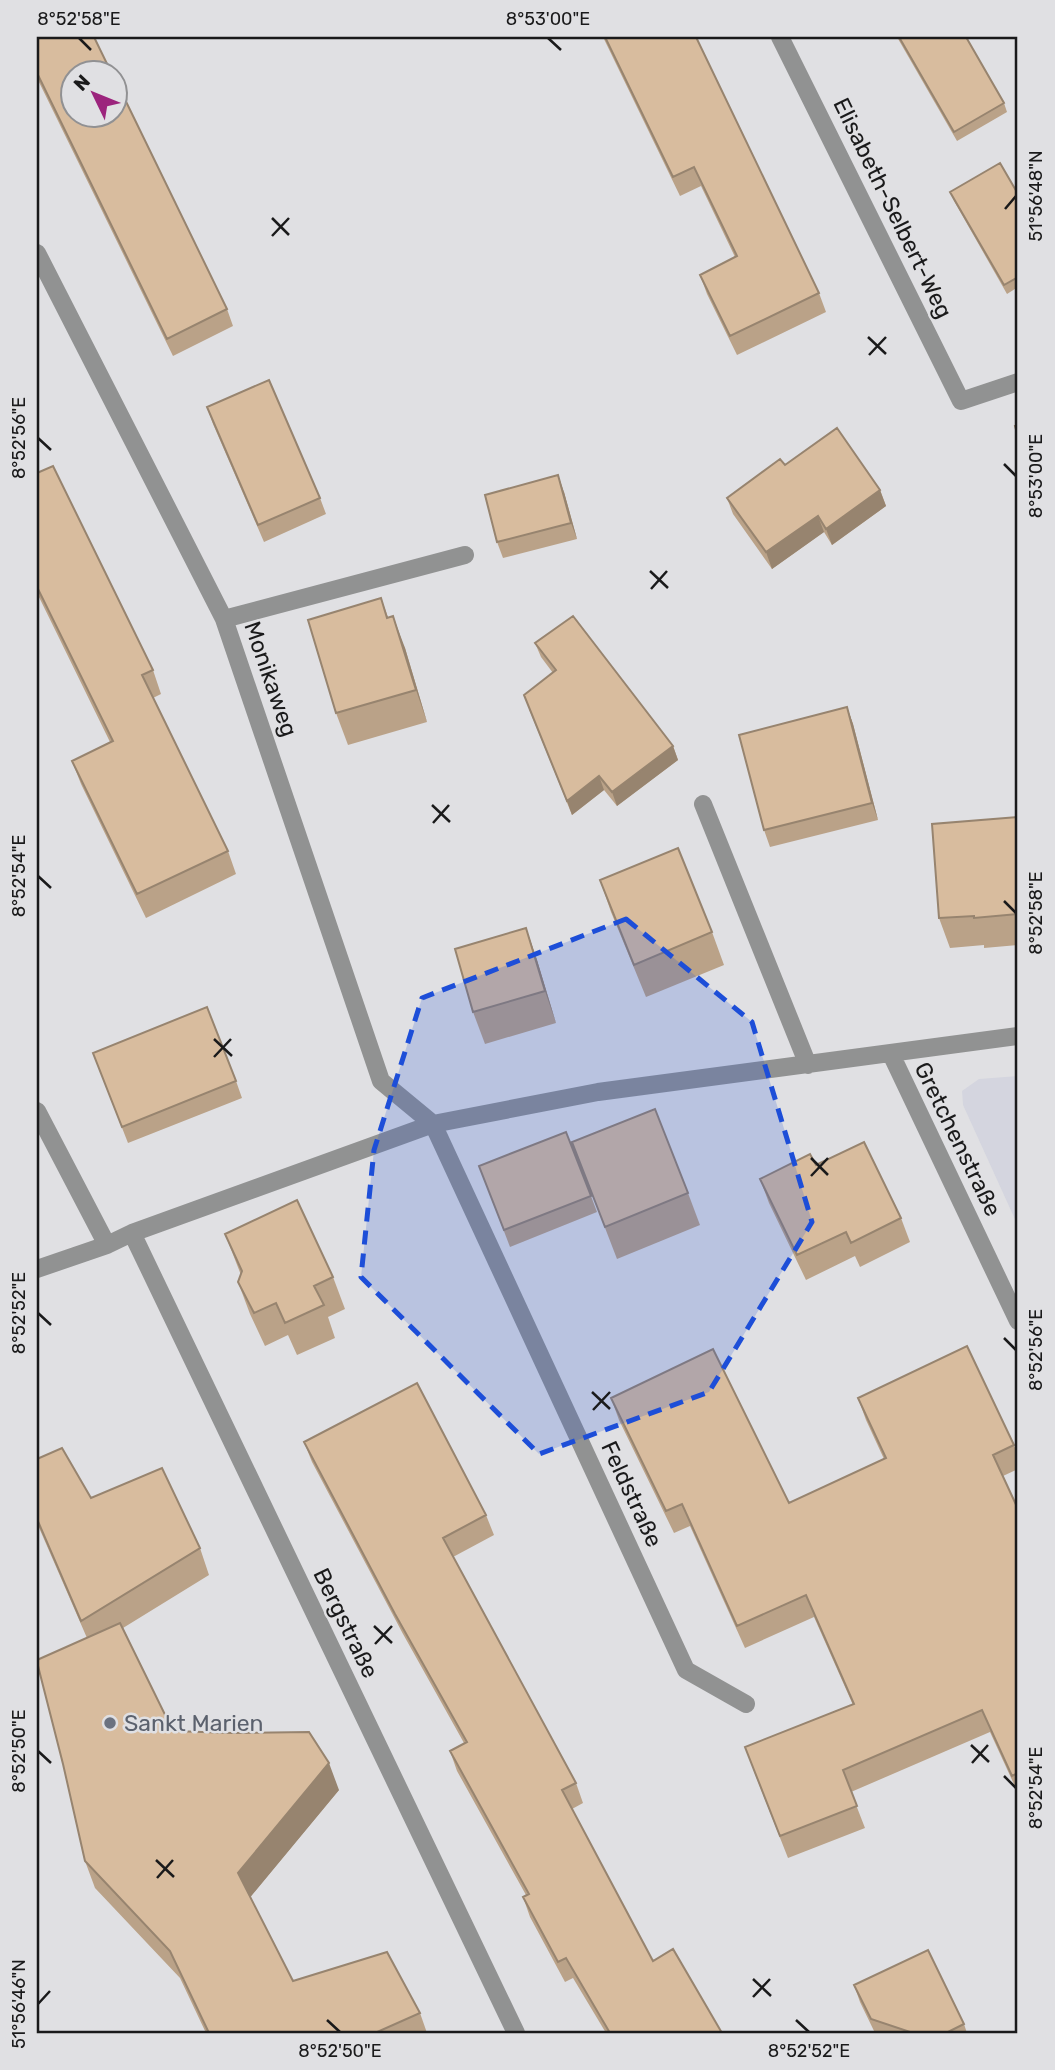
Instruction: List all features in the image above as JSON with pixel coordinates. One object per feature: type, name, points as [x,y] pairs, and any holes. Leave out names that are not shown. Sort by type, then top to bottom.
[{"type":"street","name":"Elisabeth-Selbert-Weg","points":[[780,37],[961,401],[1018,382]]},
{"type":"street","name":"Monikaweg","points":[[37,253],[225,619],[381,1081],[433,1124]]},
{"type":"street","points":[[225,619],[465,555]]},
{"type":"street","points":[[703,804],[808,1065]]},
{"type":"street","points":[[37,1269],[433,1124],[598,1092],[1018,1036]]},
{"type":"street","name":"Gretchenstraße","points":[[891,1054],[1018,1321]]},
{"type":"street","points":[[37,1111],[107,1245]]},
{"type":"street","name":"Feldstraße","points":[[433,1124],[686,1670],[746,1704]]},
{"type":"street","name":"Bergstraße","points":[[132,1233],[516,2033]]},
{"type":"highlighted area","points":[[626,919],[752,1022],[812,1222],[709,1392],[539,1454],[361,1277],[374,1150],[422,998]]},
{"type":"shaded area","points":[[1018,1076],[1018,1226],[963,1105],[962,1091],[979,1079]]},
{"type":"building","points":[[37,37],[94,37],[105,60],[60,60],[60,120],[37,73]]},
{"type":"building","points":[[605,37],[696,37],[819,293],[730,336],[700,275],[737,256],[694,167],[673,177]]},
{"type":"building","points":[[899,37],[966,37],[1004,103],[954,132]]},
{"type":"building","points":[[130,110],[227,309],[167,339],[65,130],[130,130]]},
{"type":"building","points":[[1000,163],[1018,194],[1018,277],[1004,285],[950,192]]},
{"type":"building","points":[[269,380],[320,498],[258,525],[207,407]]},
{"type":"building","points":[[837,428],[880,490],[826,529],[818,516],[766,552],[727,498],[780,459],[785,465]]},
{"type":"building","points":[[53,466],[153,670],[142,675],[228,851],[137,894],[72,761],[113,741],[37,587],[37,473]]},
{"type":"building","points":[[558,475],[571,523],[497,542],[485,495]]},
{"type":"building","points":[[381,598],[387,618],[393,616],[416,690],[336,713],[308,620]]},
{"type":"building","points":[[573,616],[673,746],[612,792],[599,776],[567,801],[524,695],[556,670],[535,643]]},
{"type":"building","points":[[847,707],[872,803],[764,830],[739,735]]},
{"type":"building","points":[[1018,817],[1018,914],[939,918],[932,824]]},
{"type":"building","points":[[678,848],[712,932],[634,965],[600,880]]},
{"type":"building","points":[[526,928],[545,991],[473,1012],[455,949]]},
{"type":"building","points":[[207,1007],[236,1081],[122,1127],[93,1053]]},
{"type":"building","points":[[655,1109],[688,1193],[605,1227],[572,1142]]},
{"type":"building","points":[[566,1132],[591,1196],[504,1230],[479,1166]]},
{"type":"building","points":[[864,1142],[901,1218],[851,1243],[846,1232],[797,1255],[760,1179],[810,1154],[816,1165]]},
{"type":"building","points":[[297,1200],[333,1277],[314,1286],[324,1305],[285,1323],[276,1303],[254,1313],[238,1282],[242,1271],[225,1234]]},
{"type":"building","points":[[967,1346],[1014,1445],[993,1455],[1018,1509],[1018,1773],[1012,1776],[982,1710],[843,1770],[857,1806],[780,1836],[745,1747],[854,1704],[806,1595],[737,1626],[682,1504],[666,1511],[611,1398],[713,1349],[789,1503],[886,1458],[858,1398]]},
{"type":"building","points":[[417,1383],[486,1515],[443,1538],[576,1783],[562,1790],[653,1961],[673,1949],[722,2033],[610,2033],[566,1958],[558,1962],[523,1897],[529,1894],[450,1751],[467,1742],[395,1614],[304,1442]]},
{"type":"building","points":[[62,1448],[91,1498],[162,1468],[200,1548],[81,1621],[37,1519],[37,1459]]},
{"type":"building","name":"Sankt Marien","points":[[120,1623],[173,1731],[309,1732],[329,1763],[238,1873],[293,1981],[387,1952],[420,2013],[375,2033],[209,2033],[170,1951],[85,1861],[37,1662]]},
{"type":"building","points":[[928,1950],[964,2024],[946,2033],[913,2033],[871,2019],[854,1985]]},
{"type":"place","name":"Sankt Marien","points":[[110,1723]]}]
